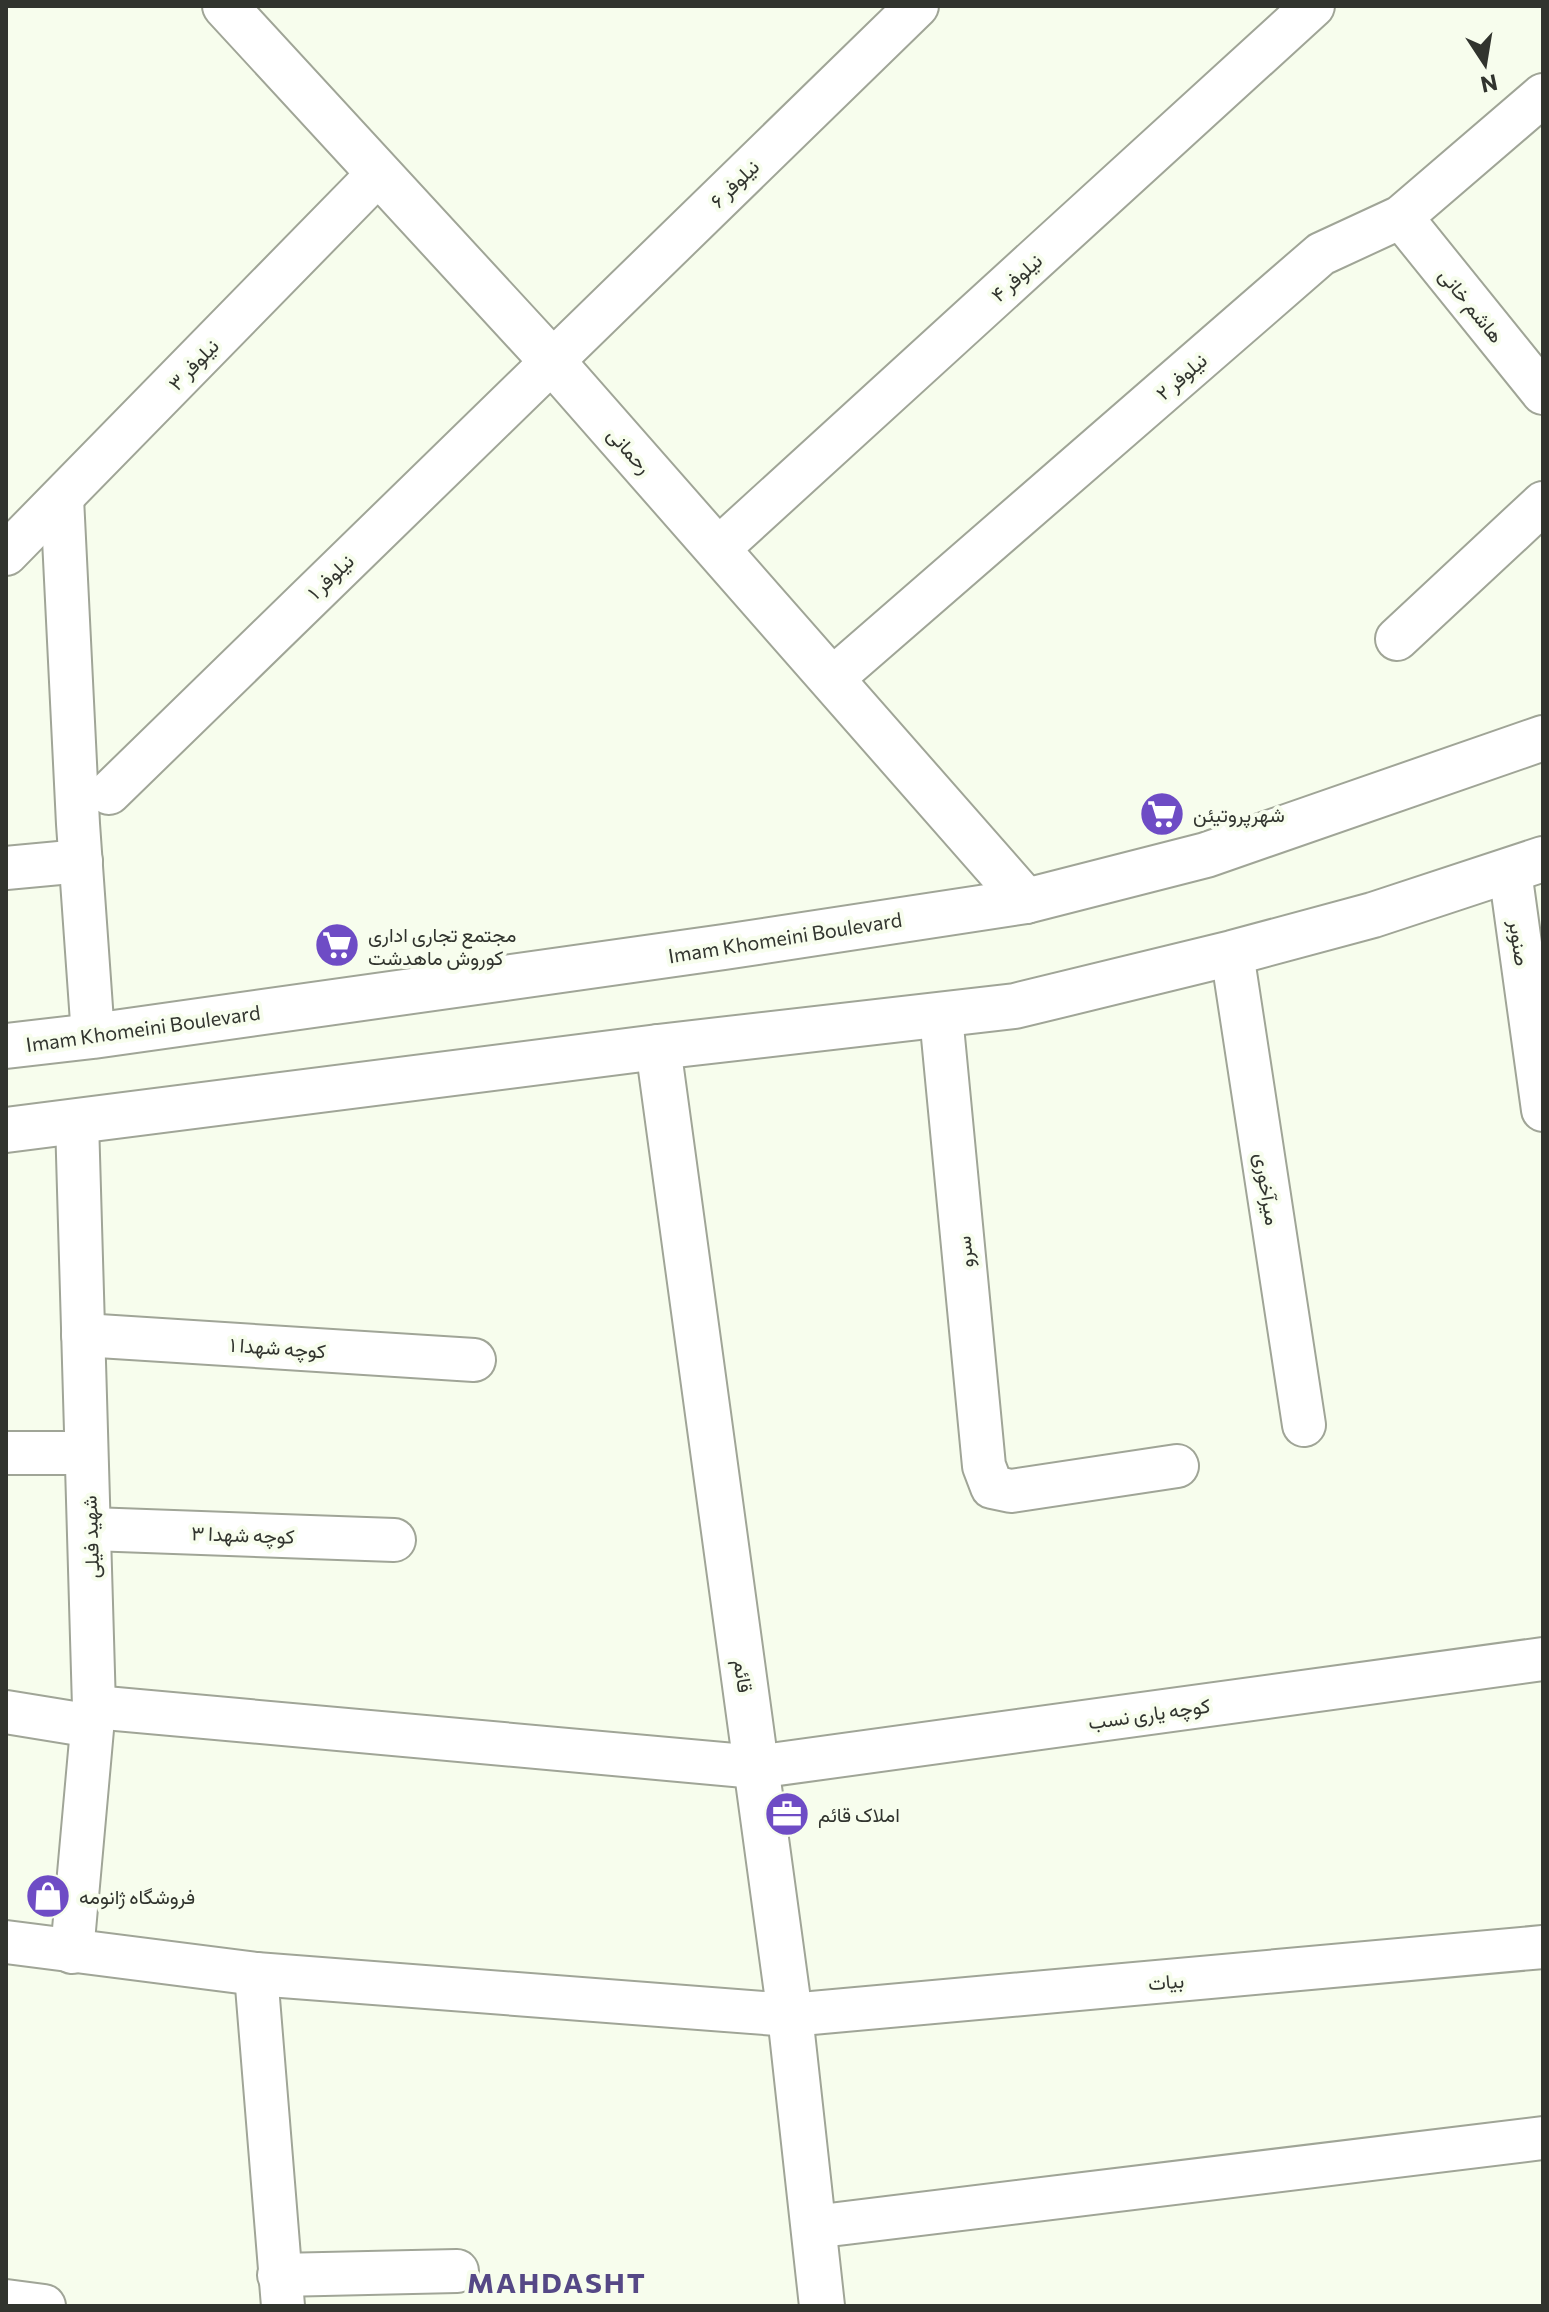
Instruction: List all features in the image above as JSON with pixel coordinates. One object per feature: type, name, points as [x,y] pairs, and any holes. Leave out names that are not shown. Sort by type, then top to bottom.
[{"type":"main road","name":"رحمانی","points":[[225,6],[551,360],[1026,901]]},
{"type":"main road","name":"Imam Khomeini Boulevard","points":[[6,1046],[724,947],[1026,901],[1206,855],[1543,738]]},
{"type":"main road","points":[[6,1130],[658,1047],[1015,1006],[1373,915],[1527,865]]},
{"type":"main road","name":"قائم","points":[[658,1047],[790,2015],[822,2306]]},
{"type":"street","name":"نیلوفر ۶","points":[[551,360],[917,6]]},
{"type":"street","name":"نیلوفر ۴","points":[[718,549],[1313,6]]},
{"type":"street","name":"نیلوفر ۲","points":[[833,678],[1321,254],[1401,217],[1543,95]]},
{"type":"street","name":"نیلوفر ۳","points":[[6,554],[379,173]]},
{"type":"street","name":"هاشم خانی","points":[[1401,217],[1543,393]]},
{"type":"street","name":"نیلوفر ۱","points":[[109,793],[551,360]]},
{"type":"street","points":[[62,498],[93,1036]]},
{"type":"street","points":[[1397,639],[1543,503]]},
{"type":"street","points":[[6,868],[81,861]]},
{"type":"street","name":"صنوبر","points":[[1527,865],[1543,1110]]},
{"type":"street","name":"میرآخوری","points":[[1232,953],[1304,1425]]},
{"type":"street","name":"سرو","points":[[941,1016],[984,1466],[992,1487],[1011,1491],[1177,1466]]},
{"type":"street","name":"شهید فیلی","points":[[72,1952],[93,1716],[91,1529],[77,1121]]},
{"type":"street","name":"کوچه شهدا ۱","points":[[83,1335],[474,1360]]},
{"type":"street","points":[[6,1453],[86,1453]]},
{"type":"street","name":"کوچه شهدا ۳","points":[[91,1529],[394,1540]]},
{"type":"street","name":"کوچه یاری نسب","points":[[6,1712],[756,1767],[1543,1659]]},
{"type":"street","name":"بیات","points":[[6,1942],[256,1974],[790,2015],[1543,1947]]},
{"type":"street","points":[[256,1974],[281,2290],[457,2271]]},
{"type":"street","points":[[813,2227],[1543,2138]]},
{"type":"street","points":[[6,2301],[44,2306]]},
{"type":"place","name":"شهرپروتیئن","points":[[1162,814]]},
{"type":"place","name":"مجتمع تجاری اداری کوروش ماهدشت","points":[[337,945]]},
{"type":"place","name":"املاک قائم","points":[[787,1814]]},
{"type":"place","name":"فروشگاه ژانومه","points":[[48,1896]]},
{"type":"district","name":"MAHDASHT","points":[[557,2282]]}]
